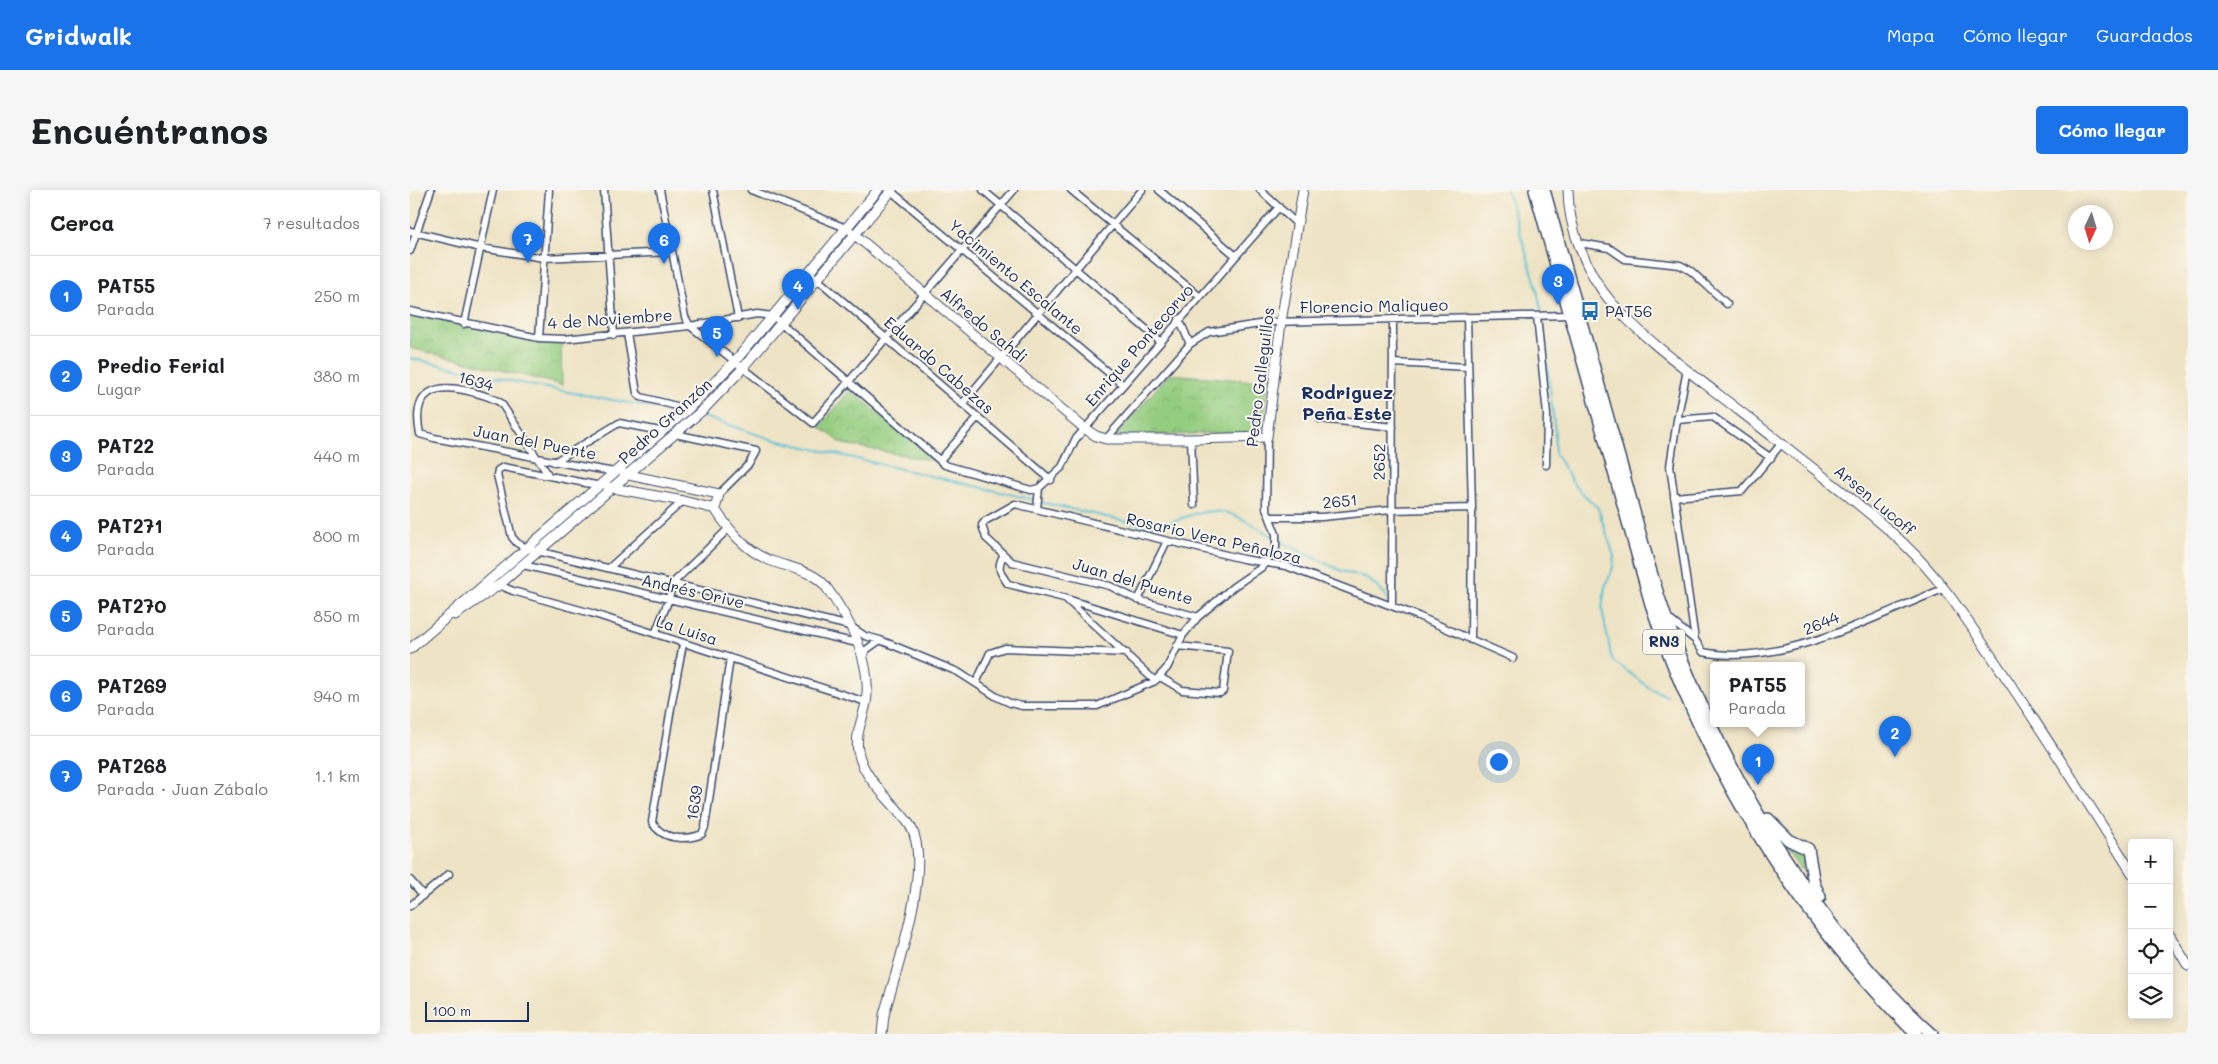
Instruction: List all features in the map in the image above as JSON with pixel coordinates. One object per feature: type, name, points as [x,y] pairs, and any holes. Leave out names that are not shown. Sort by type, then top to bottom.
[{"type":"highway","name":"RN3","points":[[1540,191],[1540,210],[1569,315],[1651,604],[1671,662],[1706,740],[1748,819],[1796,894],[1868,983],[1916,1034]]},
{"type":"highway","name":"RN3","points":[[1540,191],[1665,616],[1710,724]]},
{"type":"highway","name":"RN3","points":[[1712,727],[1751,801],[1830,921],[1894,996],[1932,1034]]},
{"type":"highway","points":[[1751,801],[1789,840],[1808,849],[1814,884],[1827,908],[1830,921]]},
{"type":"street","points":[[410,251],[413,232],[431,190]]},
{"type":"street","points":[[464,324],[493,190]]},
{"type":"street","points":[[539,338],[549,190]]},
{"type":"street","points":[[604,190],[614,335]]},
{"type":"street","points":[[660,190],[671,252],[686,317],[690,326],[813,422],[1014,190]]},
{"type":"street","points":[[712,190],[738,318]]},
{"type":"street","points":[[751,190],[846,228],[854,234]]},
{"type":"street","name":"Pedro Granzón","points":[[410,649],[601,486],[660,432],[688,410],[736,360],[878,190]]},
{"type":"street","points":[[983,190],[1160,341]]},
{"type":"street","points":[[1071,190],[1199,296]]},
{"type":"street","points":[[962,404],[1142,190]]},
{"type":"street","points":[[1159,190],[1236,256]]},
{"type":"street","points":[[1260,190],[1297,224]]},
{"type":"street","name":"Pedro Galleguillos","points":[[1266,563],[1276,548],[1276,534],[1266,499],[1267,437],[1281,322],[1303,190]]},
{"type":"street","name":"Arsen Lucoff","points":[[1568,190],[1569,208],[1580,244],[1594,276],[1611,302],[1629,321],[1687,370],[1782,443],[1906,545],[1943,589],[2054,747],[2128,867]]},
{"type":"street","name":"Pedro Granzón","points":[[447,619],[468,608],[499,585],[705,408],[744,367],[892,191]]},
{"type":"street","name":"Yacimiento Escalante","points":[[892,191],[1122,384]]},
{"type":"street","name":"Enrique Pontecorvo","points":[[1039,488],[1051,480],[1062,467],[1075,440],[1084,428],[1279,207]]},
{"type":"street","points":[[413,232],[481,248],[544,258],[671,252]]},
{"type":"street","name":"Alfredo Sahdi","points":[[854,234],[1084,428],[1096,436],[1106,438]]},
{"type":"street","points":[[1580,244],[1608,248],[1624,259],[1680,265],[1691,271],[1727,304]]},
{"type":"street","name":"Eduardo Cabezas","points":[[809,272],[1051,480]]},
{"type":"street","name":"4 de Noviembre","points":[[410,311],[464,324],[539,338],[564,339],[690,326],[757,314],[773,316]]},
{"type":"street","name":"Florencio Maliqueo","points":[[1106,438],[1190,344],[1209,332],[1250,324],[1281,322],[1569,315]]},
{"type":"street","points":[[773,316],[940,460],[955,470],[1031,490],[1039,488],[1037,509]]},
{"type":"street","points":[[1537,316],[1547,415],[1546,465]]},
{"type":"street","points":[[1467,317],[1472,508],[1471,640]]},
{"type":"street","points":[[1179,319],[1190,344]]},
{"type":"street","name":"2652","points":[[1392,606],[1393,319]]},
{"type":"street","points":[[627,333],[634,387],[641,396],[688,410]]},
{"type":"street","points":[[1393,363],[1468,367]]},
{"type":"street","points":[[1687,370],[1676,420],[1670,466],[1695,640]]},
{"type":"street","name":"1634","points":[[421,402],[429,392],[448,387],[493,398],[501,403],[539,458],[549,476]]},
{"type":"street","name":"Juan del Puente","points":[[421,402],[418,419],[420,434],[719,494]]},
{"type":"street","points":[[940,460],[978,417]]},
{"type":"street","points":[[1676,420],[1713,417],[1771,458]]},
{"type":"street","points":[[1320,419],[1393,427]]},
{"type":"street","points":[[554,462],[619,423],[660,432]]},
{"type":"street","points":[[674,434],[756,451],[749,464],[719,494],[715,509],[728,529],[749,548],[768,560],[816,577],[826,586],[850,626],[863,660],[866,676],[866,702],[857,737],[860,760],[866,774],[909,825],[916,839],[919,853],[916,891],[884,1015],[882,1034]]},
{"type":"street","points":[[1106,438],[1191,440],[1267,437]]},
{"type":"street","points":[[1191,440],[1194,506]]},
{"type":"street","points":[[1674,497],[1742,491],[1782,443]]},
{"type":"street","name":"Juan del Puente","points":[[528,549],[517,543],[512,537],[497,475],[498,470],[502,467],[683,501],[715,509]]},
{"type":"street","points":[[609,568],[683,501]]},
{"type":"street","name":"Rosario Vera Peñaloza","points":[[1003,556],[986,538],[982,525],[985,521],[1015,504],[1167,541],[1286,566],[1392,606],[1513,658]]},
{"type":"street","name":"2651","points":[[1270,517],[1322,517],[1391,510],[1472,508]]},
{"type":"street","points":[[655,634],[670,599],[672,584],[728,529]]},
{"type":"street","points":[[1138,600],[1167,541]]},
{"type":"street","name":"Andrés Orive","points":[[528,549],[850,626],[865,636],[940,664],[976,683],[997,697],[1016,704],[1043,707],[1097,706],[1158,679]]},
{"type":"street","points":[[1003,556],[999,569],[1008,584],[1064,598],[1183,634]]},
{"type":"street","name":"Juan del Puente","points":[[1003,556],[1012,562],[1110,586],[1138,600],[1198,616]]},
{"type":"street","points":[[1158,679],[1183,634],[1198,616],[1266,563]]},
{"type":"street","name":"Andrés Orive","points":[[523,565],[857,643]]},
{"type":"street","name":"La Luisa","points":[[499,585],[513,592],[655,634],[866,702]]},
{"type":"street","name":"2644","points":[[1695,640],[1703,652],[1716,655],[1770,653],[1799,647],[1943,589]]},
{"type":"street","points":[[1064,598],[1158,679],[1182,690],[1220,693],[1224,691],[1228,652],[1177,646]]},
{"type":"street","points":[[1665,616],[1695,640]]},
{"type":"street","points":[[863,660],[866,650],[880,640]]},
{"type":"street","name":"1639","points":[[683,644],[672,696],[652,822],[659,832],[673,838],[694,838],[702,834],[705,826],[730,658]]},
{"type":"street","points":[[976,683],[990,653],[1005,648],[1127,653]]},
{"type":"street","points":[[410,906],[449,874]]},
{"type":"street","points":[[410,880],[423,895]]},
{"type":"street","points":[[2173,941],[2188,966]]},
{"type":"green space","points":[[410,314],[538,340],[561,340],[562,385],[410,348]]},
{"type":"green space","points":[[1169,374],[1268,382],[1262,432],[1116,436]]},
{"type":"green space","points":[[850,390],[935,461],[843,444],[820,427]]},
{"type":"green space","points":[[1784,842],[1805,851],[1803,869],[1800,869],[1782,844]]},
{"type":"waterway","points":[[1507,190],[1536,285],[1541,310]]},
{"type":"waterway","points":[[1542,321],[1555,432],[1555,453],[1575,486],[1598,508],[1614,556],[1613,568],[1605,587],[1602,609],[1612,660],[1651,689],[1668,696]]},
{"type":"waterway","points":[[410,358],[530,385],[679,412]]},
{"type":"waterway","points":[[701,416],[771,439],[1035,500]]},
{"type":"waterway","points":[[1040,502],[1147,526],[1165,524],[1201,512],[1224,512],[1243,519],[1275,538]]},
{"type":"waterway","points":[[1279,541],[1342,571],[1367,578],[1385,594],[1390,603]]},
{"type":"place","name":"PAT268","points":[[528,263]]},
{"type":"place","name":"PAT269","points":[[664,264]]},
{"type":"place","name":"PAT22","points":[[1558,305]]},
{"type":"place","name":"PAT271","points":[[798,310]]},
{"type":"place","name":"PAT56","points":[[1590,311]]},
{"type":"place","name":"PAT270","points":[[717,357]]},
{"type":"place","name":"Predio Ferial","points":[[1895,757]]},
{"type":"place","name":"PAT55","points":[[1758,785]]},
{"type":"district","name":"Rodriguez Peña Este","points":[[1347,403]]}]
